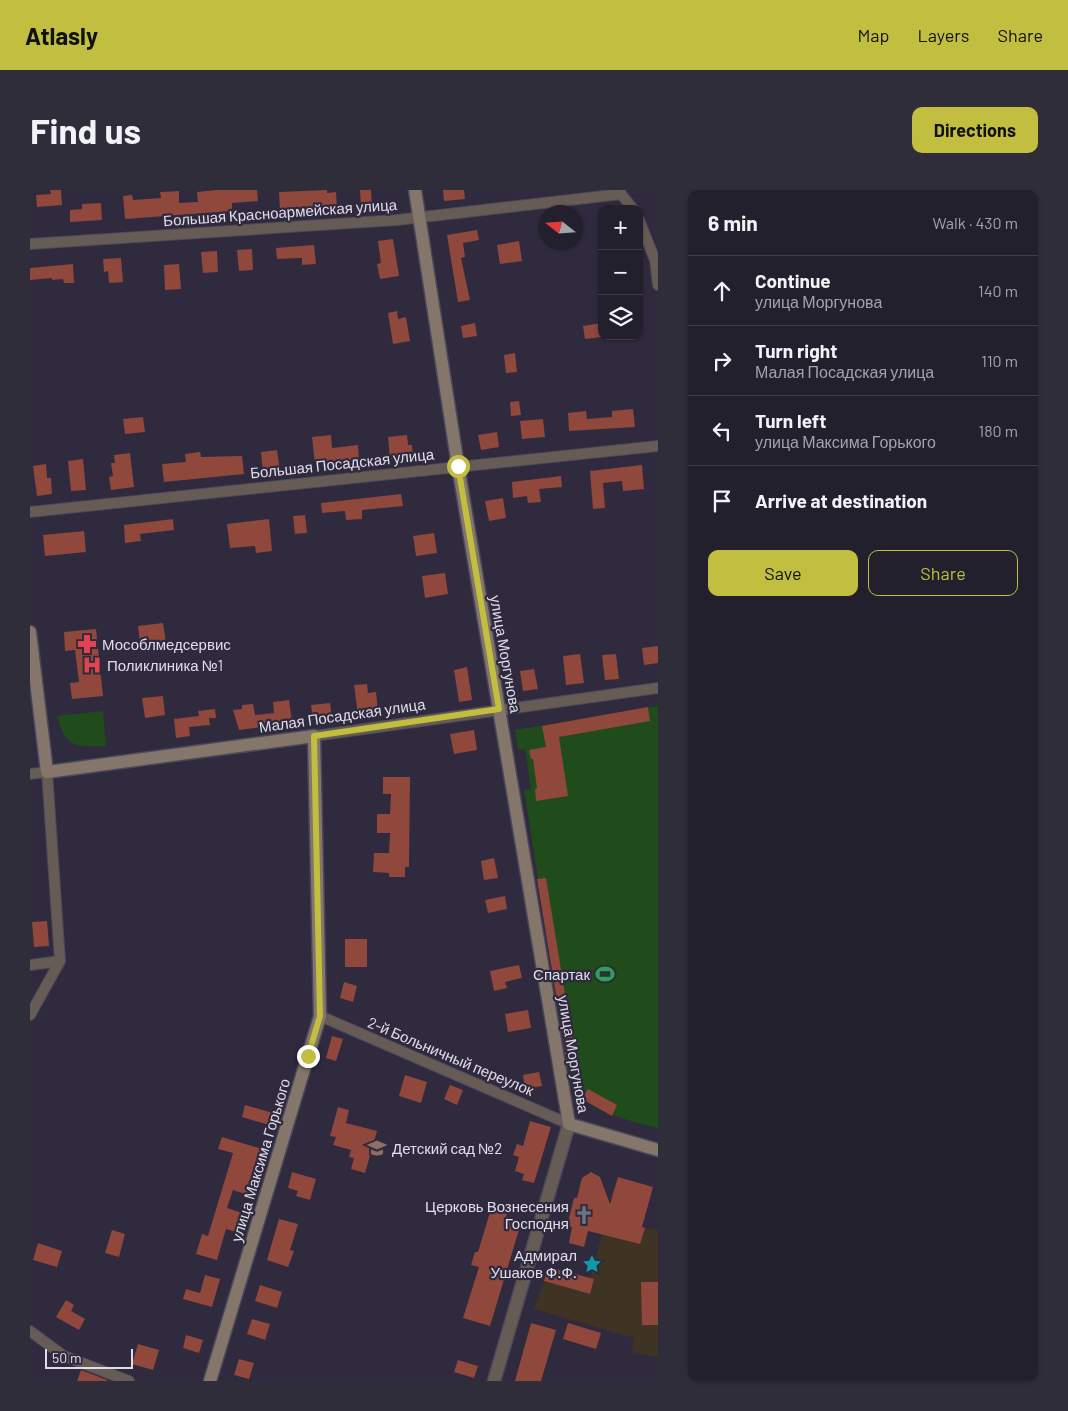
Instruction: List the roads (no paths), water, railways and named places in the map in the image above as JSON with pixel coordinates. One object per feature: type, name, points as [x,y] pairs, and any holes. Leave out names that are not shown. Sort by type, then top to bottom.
[{"type":"main road","name":"улица Моргунова","points":[[415,190],[458,466],[569,1124]]},
{"type":"main road","points":[[30,632],[47,772]]},
{"type":"main road","name":"Малая Посадская улица","points":[[47,772],[314,736]]},
{"type":"main road","name":"улица Максима Горького","points":[[210,1381],[320,1016],[314,736]]},
{"type":"main road","points":[[569,1124],[658,1150]]},
{"type":"street","name":"Большая Красноармейская улица","points":[[30,244],[418,218],[620,192]]},
{"type":"street","points":[[620,192],[630,205]]},
{"type":"street","points":[[643,230],[655,260],[658,285]]},
{"type":"street","name":"Большая Посадская улица","points":[[30,512],[658,446]]},
{"type":"street","name":"Малая Посадская улица","points":[[314,736],[658,688]]},
{"type":"street","points":[[30,1015],[60,961],[47,772]]},
{"type":"street","name":"Малая Посадская улица","points":[[30,774],[47,772]]},
{"type":"street","points":[[30,965],[60,961]]},
{"type":"street","name":"2-й Больничный переулок","points":[[320,1016],[569,1124]]},
{"type":"street","points":[[494,1381],[569,1124]]},
{"type":"street","points":[[30,1331],[64,1356],[129,1381]]},
{"type":"place","name":"Мособлмедсервис","points":[[87,644]]},
{"type":"place","name":"Поликлиника №1","points":[[92,665]]},
{"type":"place","name":"Спартак","points":[[605,974]]},
{"type":"place","name":"Детский сад №2","points":[[377,1148]]},
{"type":"place","name":"Церковь Вознесения Господня","points":[[584,1215]]},
{"type":"place","name":"Адмирал Ушаков Ф.Ф.","points":[[592,1264]]}]
